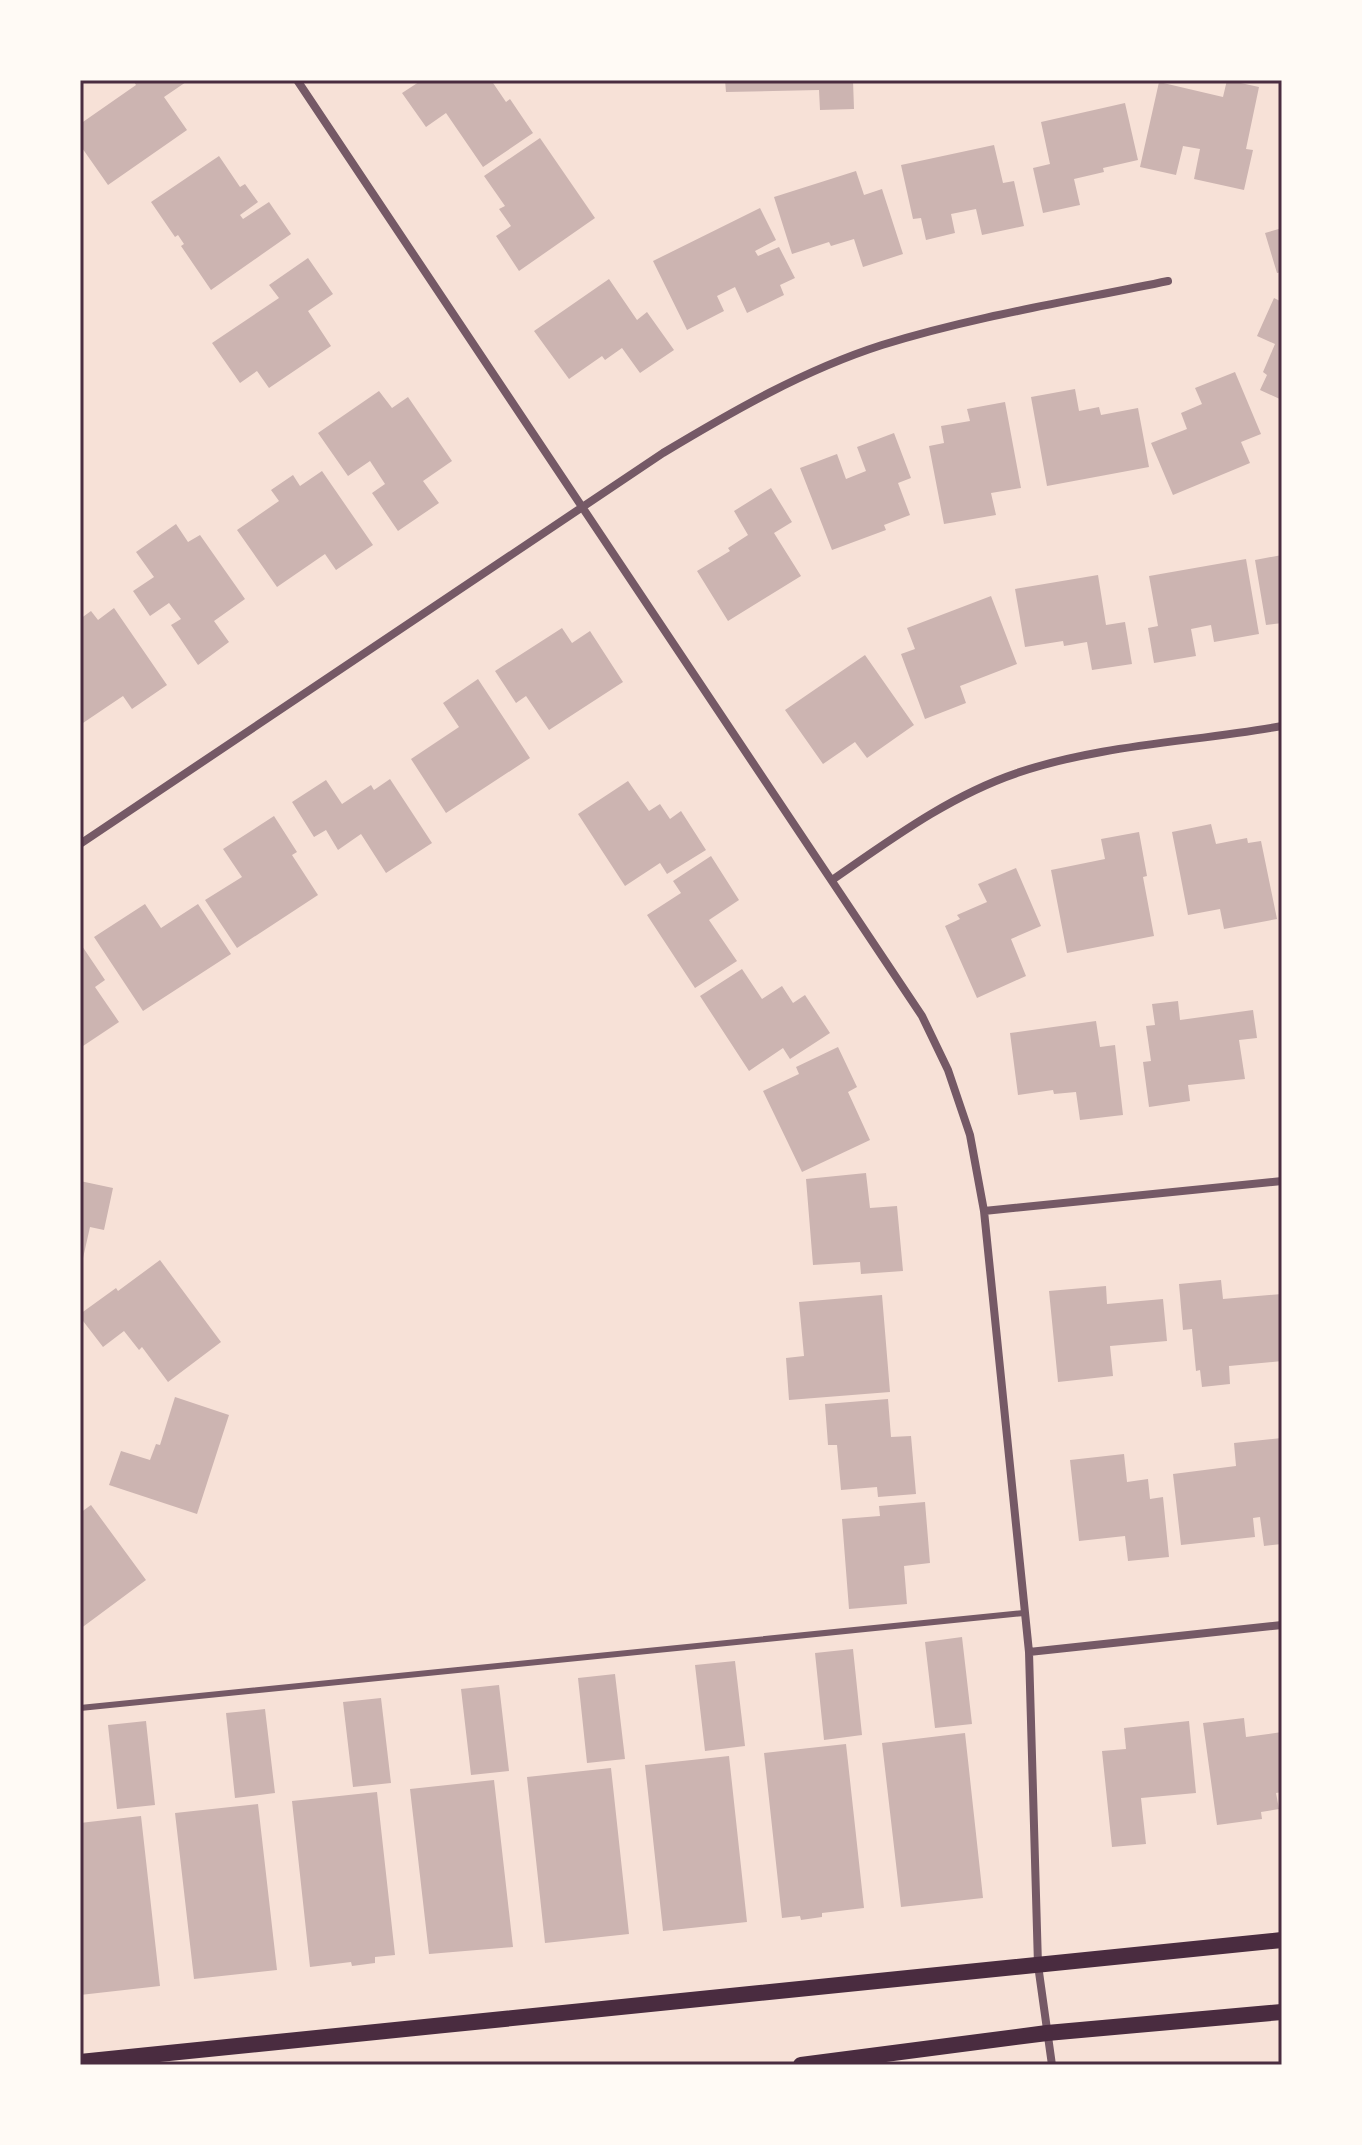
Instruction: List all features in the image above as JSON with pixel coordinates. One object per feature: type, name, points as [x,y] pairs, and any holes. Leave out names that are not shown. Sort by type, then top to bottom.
[{"type":"main road","points":[[80,2062],[1282,1940]]},
{"type":"main road","points":[[801,2065],[1047,2033],[1282,2012]]},
{"type":"street","points":[[297,80],[922,1016],[948,1070],[970,1135],[984,1211],[1029,1652],[1038,1965],[1052,2065]]},
{"type":"street","points":[[80,844],[663,453],[732,411],[805,376],[880,346],[957,324],[1168,281]]},
{"type":"street","points":[[832,880],[955,800],[1015,773],[1079,755],[1282,726]]},
{"type":"street","points":[[984,1211],[1282,1181]]},
{"type":"street","points":[[1029,1652],[1282,1625]]},
{"type":"lane","points":[[80,1708],[1024,1613]]},
{"type":"building","points":[[133,80],[189,80],[164,97],[187,130],[108,185],[80,145],[80,124],[136,85]]},
{"type":"building","points":[[422,80],[491,80],[506,102],[510,99],[533,133],[483,167],[446,113],[426,127],[402,93]]},
{"type":"building","points":[[725,80],[853,80],[854,109],[820,110],[819,90],[726,92]]},
{"type":"building","points":[[1227,80],[1259,87],[1246,149],[1253,150],[1244,190],[1194,179],[1200,149],[1183,146],[1176,175],[1140,167],[1159,82],[1223,97]]},
{"type":"building","points":[[1125,103],[1138,160],[1074,179],[1080,205],[1043,213],[1033,168],[1050,164],[1041,122]]},
{"type":"building","points":[[540,138],[595,218],[519,271],[496,236],[511,226],[499,209],[505,206],[484,176]]},
{"type":"building","points":[[994,145],[1003,183],[1014,181],[1024,226],[982,235],[976,209],[951,214],[955,233],[926,240],[921,218],[913,219],[901,165]]},
{"type":"building","points":[[219,156],[240,187],[245,184],[258,202],[240,215],[243,219],[269,202],[291,234],[211,290],[181,246],[184,244],[178,235],[175,237],[151,202]]},
{"type":"building","points":[[856,171],[864,195],[882,189],[903,254],[863,267],[854,239],[831,246],[829,242],[792,254],[774,197]]},
{"type":"building","points":[[760,208],[776,240],[755,251],[758,256],[779,247],[795,278],[780,285],[784,295],[747,313],[735,287],[717,296],[724,311],[687,330],[653,261]]},
{"type":"building","points":[[1282,228],[1282,272],[1277,273],[1265,233]]},
{"type":"building","points":[[308,258],[333,294],[308,311],[331,346],[269,388],[257,371],[240,383],[212,343],[279,298],[269,285]]},
{"type":"building","points":[[609,279],[637,320],[647,312],[674,350],[640,373],[622,348],[605,360],[602,356],[569,379],[534,331]]},
{"type":"building","points":[[1274,298],[1282,302],[1282,400],[1260,390],[1267,375],[1263,372],[1275,344],[1257,336]]},
{"type":"building","points":[[1235,372],[1261,434],[1241,442],[1250,463],[1173,495],[1151,443],[1187,429],[1181,413],[1202,404],[1195,388]]},
{"type":"building","points":[[1075,389],[1079,411],[1099,407],[1101,415],[1138,408],[1149,467],[1047,486],[1031,397]]},
{"type":"building","points":[[379,391],[392,408],[408,397],[452,461],[423,481],[439,503],[398,531],[372,493],[385,484],[370,461],[348,476],[318,433]]},
{"type":"building","points":[[1005,402],[1021,488],[991,493],[996,515],[944,524],[929,446],[944,443],[941,426],[970,421],[967,409]]},
{"type":"building","points":[[894,433],[911,478],[898,483],[910,515],[884,525],[886,530],[832,550],[800,468],[837,454],[846,479],[866,471],[857,447]]},
{"type":"building","points":[[322,471],[373,545],[336,570],[325,554],[277,587],[237,530],[279,501],[271,490],[293,475],[300,486]]},
{"type":"building","points":[[771,488],[792,522],[774,533],[801,576],[728,621],[697,571],[730,551],[728,548],[748,535],[734,511]]},
{"type":"building","points":[[176,524],[188,542],[200,535],[245,599],[214,621],[229,642],[198,665],[171,625],[181,619],[169,603],[150,616],[133,591],[154,577],[136,552]]},
{"type":"building","points":[[1282,555],[1282,623],[1266,625],[1255,560]]},
{"type":"building","points":[[1246,559],[1259,634],[1214,642],[1211,625],[1191,629],[1196,656],[1154,663],[1148,628],[1158,626],[1149,576]]},
{"type":"building","points":[[1098,575],[1106,625],[1125,622],[1132,664],[1092,670],[1087,642],[1064,646],[1063,641],[1025,647],[1015,589]]},
{"type":"building","points":[[991,596],[1017,664],[960,686],[966,703],[925,719],[901,654],[915,649],[907,628]]},
{"type":"building","points":[[114,608],[167,685],[132,709],[123,696],[80,725],[80,619],[91,611],[98,620]]},
{"type":"building","points":[[562,628],[572,643],[590,631],[623,682],[549,730],[526,696],[516,703],[495,671]]},
{"type":"building","points":[[865,655],[914,725],[867,758],[855,742],[823,764],[785,710]]},
{"type":"building","points":[[478,679],[530,758],[446,813],[411,759],[459,727],[443,703]]},
{"type":"building","points":[[390,779],[432,843],[386,873],[361,834],[338,850],[326,830],[314,837],[292,802],[326,780],[342,804],[371,785],[374,790]]},
{"type":"building","points":[[628,781],[649,811],[660,804],[670,819],[681,811],[706,850],[667,874],[660,863],[625,886],[578,814]]},
{"type":"building","points":[[274,816],[297,852],[292,855],[318,895],[237,948],[205,900],[242,877],[223,849]]},
{"type":"building","points":[[1211,824],[1216,844],[1247,838],[1248,843],[1261,841],[1277,919],[1224,929],[1220,909],[1188,915],[1172,832]]},
{"type":"building","points":[[1139,832],[1147,876],[1143,877],[1154,936],[1067,953],[1051,870],[1105,859],[1101,839]]},
{"type":"building","points":[[711,856],[739,900],[709,920],[737,961],[695,988],[647,915],[681,893],[673,881]]},
{"type":"building","points":[[1016,868],[1041,926],[1011,939],[1026,976],[977,998],[945,926],[960,919],[957,915],[987,902],[978,884]]},
{"type":"building","points":[[145,904],[161,928],[198,904],[231,954],[143,1011],[94,937]]},
{"type":"building","points":[[80,943],[105,980],[95,987],[119,1022],[80,1048]]},
{"type":"building","points":[[742,969],[762,999],[782,986],[793,1003],[805,995],[830,1033],[790,1059],[783,1048],[749,1071],[700,996]]},
{"type":"building","points":[[1178,1001],[1180,1020],[1253,1010],[1257,1038],[1239,1040],[1245,1079],[1188,1085],[1190,1101],[1149,1107],[1143,1062],[1151,1061],[1146,1026],[1155,1025],[1152,1004]]},
{"type":"building","points":[[1096,1021],[1100,1047],[1115,1045],[1123,1115],[1080,1120],[1076,1092],[1054,1094],[1053,1090],[1018,1095],[1010,1033]]},
{"type":"building","points":[[838,1047],[857,1087],[848,1092],[870,1140],[802,1172],[763,1091],[799,1074],[796,1067]]},
{"type":"building","points":[[866,1173],[870,1208],[897,1206],[903,1271],[861,1274],[860,1262],[813,1265],[806,1179]]},
{"type":"building","points":[[80,1181],[113,1188],[104,1230],[90,1227],[81,1267]]},
{"type":"building","points":[[160,1260],[221,1342],[168,1382],[142,1347],[139,1350],[124,1331],[103,1347],[80,1317],[116,1288],[118,1291]]},
{"type":"building","points":[[1221,1280],[1223,1299],[1282,1294],[1282,1361],[1229,1366],[1230,1384],[1202,1387],[1200,1370],[1196,1371],[1192,1329],[1183,1330],[1179,1284]]},
{"type":"building","points":[[1106,1286],[1107,1304],[1163,1299],[1167,1341],[1110,1346],[1113,1376],[1058,1382],[1049,1291]]},
{"type":"building","points":[[882,1295],[890,1392],[789,1400],[786,1358],[804,1356],[799,1302]]},
{"type":"building","points":[[175,1397],[229,1415],[197,1514],[109,1485],[121,1451],[150,1460],[156,1444],[160,1445]]},
{"type":"building","points":[[888,1399],[891,1437],[911,1436],[916,1494],[878,1497],[877,1487],[841,1490],[837,1445],[828,1445],[825,1404]]},
{"type":"building","points":[[1282,1438],[1282,1544],[1264,1546],[1260,1517],[1253,1518],[1255,1537],[1181,1545],[1173,1474],[1236,1466],[1234,1443]]},
{"type":"building","points":[[1124,1454],[1127,1482],[1148,1479],[1150,1499],[1163,1497],[1169,1557],[1128,1561],[1125,1536],[1079,1541],[1070,1460]]},
{"type":"building","points":[[925,1502],[930,1563],[904,1566],[907,1604],[849,1609],[842,1519],[880,1516],[879,1506]]},
{"type":"building","points":[[91,1505],[146,1580],[80,1629],[80,1513]]},
{"type":"building","points":[[962,1637],[972,1724],[935,1728],[925,1642]]},
{"type":"building","points":[[853,1649],[862,1735],[824,1740],[815,1653]]},
{"type":"building","points":[[735,1661],[745,1746],[705,1751],[695,1665]]},
{"type":"building","points":[[615,1674],[625,1759],[587,1763],[578,1678]]},
{"type":"building","points":[[499,1685],[509,1771],[471,1775],[461,1689]]},
{"type":"building","points":[[381,1698],[391,1783],[353,1787],[343,1702]]},
{"type":"building","points":[[265,1709],[275,1793],[235,1798],[226,1713]]},
{"type":"building","points":[[1244,1718],[1246,1737],[1282,1732],[1282,1792],[1276,1793],[1279,1809],[1261,1812],[1262,1819],[1217,1825],[1203,1723]]},
{"type":"building","points":[[146,1721],[155,1805],[117,1809],[108,1725]]},
{"type":"building","points":[[1189,1721],[1196,1793],[1141,1798],[1146,1844],[1112,1847],[1102,1751],[1126,1749],[1124,1728]]},
{"type":"building","points":[[965,1733],[983,1898],[901,1907],[882,1743]]},
{"type":"building","points":[[846,1744],[864,1908],[822,1913],[822,1917],[801,1920],[800,1916],[782,1918],[764,1753]]},
{"type":"building","points":[[729,1756],[747,1922],[663,1931],[645,1765]]},
{"type":"building","points":[[611,1768],[629,1934],[545,1943],[527,1777]]},
{"type":"building","points":[[494,1780],[513,1947],[429,1954],[410,1789]]},
{"type":"building","points":[[377,1792],[395,1955],[375,1957],[375,1963],[352,1966],[351,1962],[310,1967],[292,1801]]},
{"type":"building","points":[[258,1804],[277,1970],[194,1979],[175,1813]]},
{"type":"building","points":[[141,1816],[160,1986],[80,1995],[80,1823]]}]
